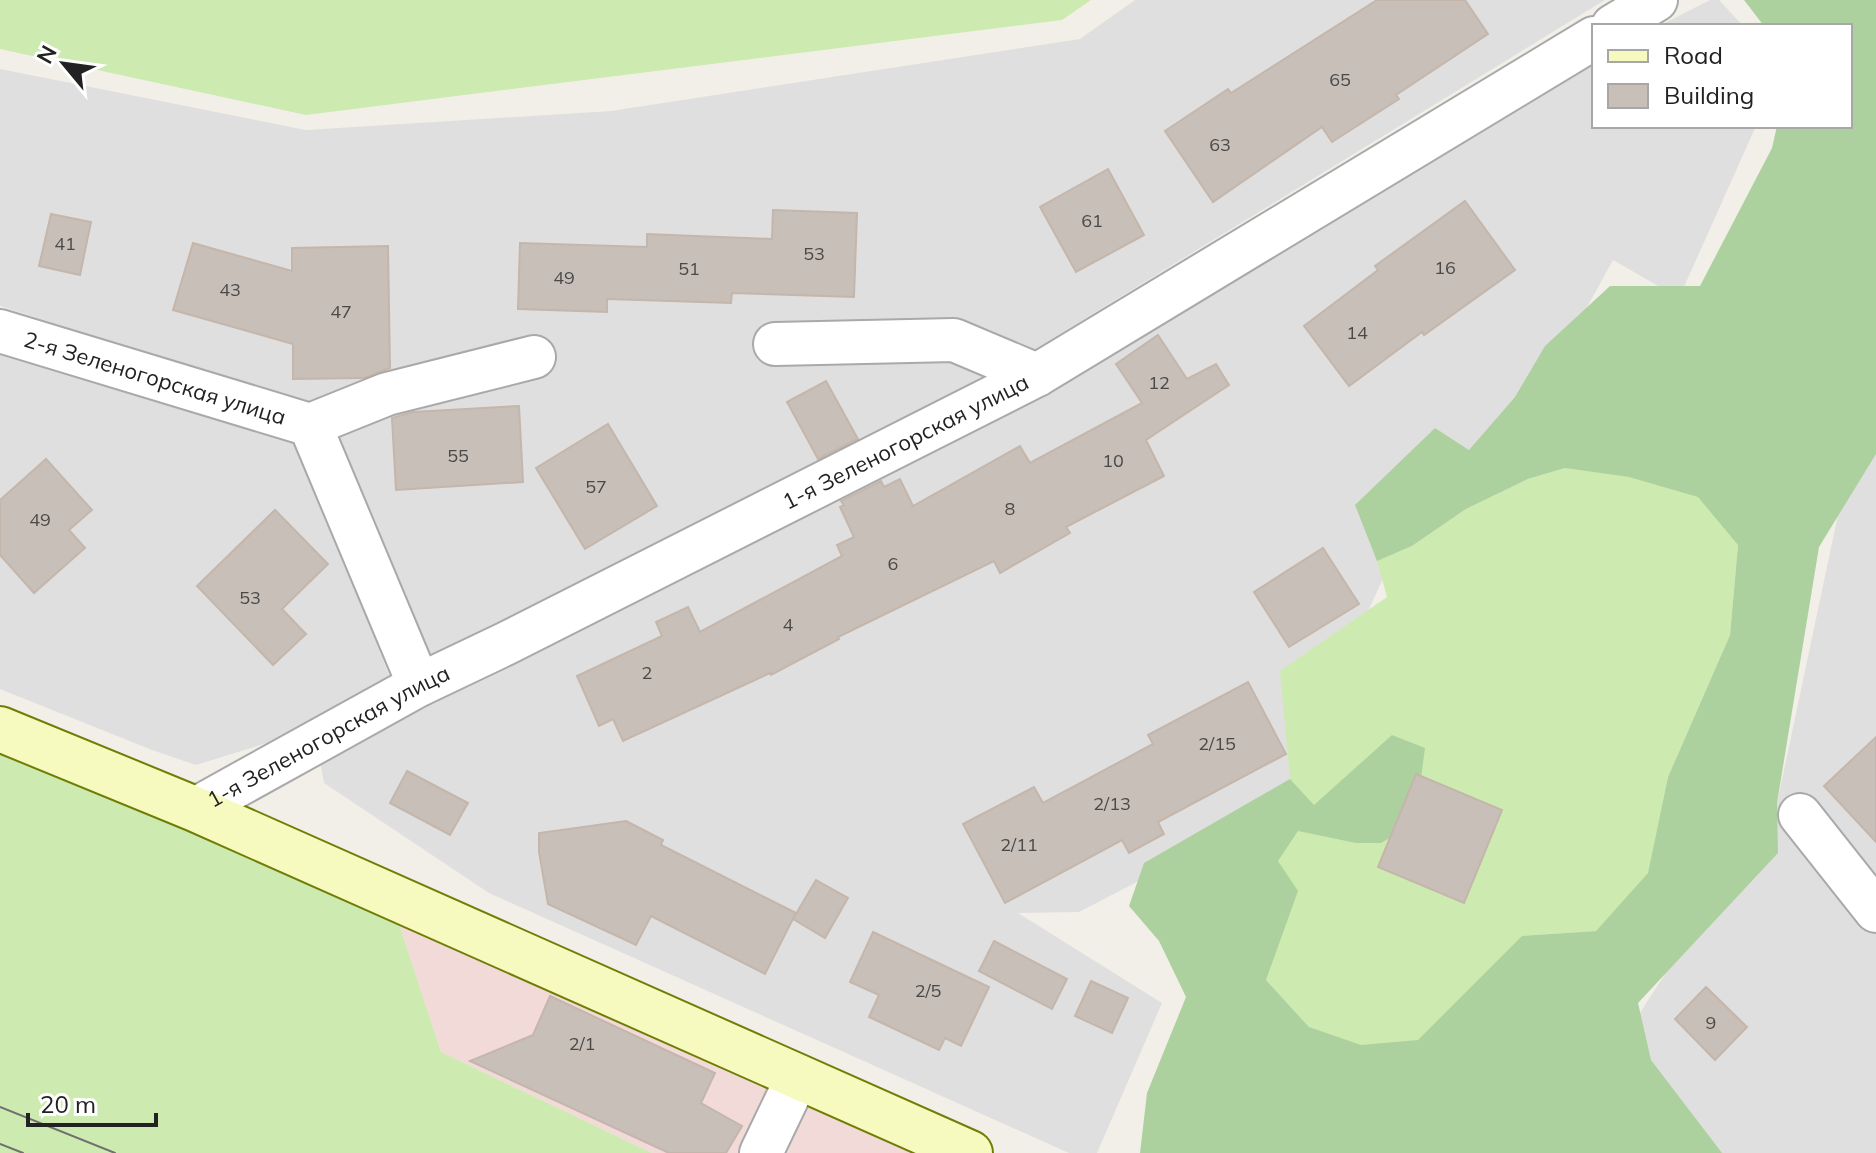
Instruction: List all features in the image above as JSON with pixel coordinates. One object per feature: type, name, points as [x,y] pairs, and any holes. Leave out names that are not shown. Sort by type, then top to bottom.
[{"type":"main road","name":"1-я Зеленогорская улица","points":[[0,729],[195,809],[970,1153]]},
{"type":"street","points":[[1616,24],[1656,0]]},
{"type":"street","name":"1-я Зеленогорская улица","points":[[195,809],[419,685],[1037,375],[1592,39]]},
{"type":"street","name":"2-я Зеленогорская улица","points":[[0,331],[310,425],[387,394],[534,357]]},
{"type":"street","points":[[775,344],[954,340],[1037,375]]},
{"type":"street","name":"2-я Зеленогорская улица","points":[[310,425],[419,685]]},
{"type":"street","points":[[1800,815],[1876,911]]},
{"type":"street","points":[[761,1153],[798,1076]]},
{"type":"shaded area","points":[[1135,0],[1605,0],[978,384],[433,659],[320,410],[0,306],[0,69],[306,130],[611,111],[1080,39]]},
{"type":"shaded area","points":[[1710,0],[1719,0],[1741,24],[1663,24]]},
{"type":"shaded area","points":[[1592,62],[1592,128],[1755,128],[1679,298],[1613,260],[1522,426],[1412,516],[1351,648],[1312,791],[1079,912],[1018,913],[1162,1003],[1097,1153],[1069,1153],[489,893],[324,783],[320,761],[1038,397]]},
{"type":"shaded area","points":[[0,342],[297,439],[392,683],[267,743],[196,765],[0,689]]},
{"type":"shaded area","points":[[1876,439],[1876,1153],[1685,1153],[1609,1060],[1777,803],[1846,477]]},
{"type":"shaded area","points":[[398,921],[924,1153],[652,1153],[441,1052]]},
{"type":"green space","points":[[0,0],[1091,0],[1062,20],[306,115],[0,49]]},
{"type":"green space","points":[[1744,0],[1876,0],[1876,454],[1819,547],[1777,803],[1778,853],[1638,1003],[1651,1060],[1722,1153],[1140,1153],[1147,1093],[1186,997],[1159,941],[1129,906],[1144,863],[1290,779],[1314,805],[1392,735],[1425,748],[1415,823],[1381,843],[1356,843],[1298,831],[1278,861],[1298,891],[1266,980],[1309,1027],[1361,1045],[1418,1040],[1522,936],[1596,931],[1648,873],[1668,777],[1730,635],[1738,545],[1698,497],[1629,477],[1565,468],[1528,479],[1466,509],[1412,546],[1377,561],[1355,505],[1435,428],[1469,450],[1515,397],[1545,346],[1610,286],[1700,286],[1772,148],[1777,128],[1852,128],[1852,24],[1762,24]]},
{"type":"green space","points":[[1706,465],[1738,545],[1730,635],[1668,777],[1649,873],[1596,931],[1522,936],[1454,1088],[1309,1027],[1266,980],[1290,779],[1280,671],[1387,597],[1377,561],[1412,546],[1466,509],[1528,479],[1565,468]]},
{"type":"green space","points":[[0,750],[186,826],[398,921],[441,1052],[652,1153],[0,1153]]},
{"type":"building","points":[[1377,0],[1465,0],[1488,34],[1396,95],[1399,99],[1332,142],[1322,127],[1213,202],[1165,131],[1228,89],[1231,93]]},
{"type":"building","points":[[1108,169],[1144,235],[1076,272],[1040,207]]},
{"type":"building","points":[[1465,201],[1515,270],[1424,335],[1422,332],[1349,386],[1304,326],[1378,270],[1375,266]]},
{"type":"building","points":[[773,210],[857,213],[854,297],[732,293],[731,303],[607,299],[607,312],[518,309],[520,243],[647,247],[647,234],[772,239]]},
{"type":"building","points":[[51,214],[91,222],[80,275],[39,266]]},
{"type":"building","points":[[193,243],[292,271],[292,248],[388,246],[390,368],[364,378],[293,379],[293,344],[173,310]]},
{"type":"building","points":[[1158,335],[1187,379],[1216,364],[1229,385],[1146,440],[1164,476],[1066,527],[1070,533],[1000,573],[994,561],[838,637],[771,675],[623,741],[613,719],[599,726],[577,676],[662,636],[656,622],[688,607],[700,632],[842,556],[837,545],[854,537],[840,507],[844,505],[841,501],[881,481],[884,487],[900,479],[913,506],[1020,446],[1030,463],[1142,403],[1116,364]]},
{"type":"building","points":[[826,381],[858,439],[818,459],[787,402]]},
{"type":"building","points":[[519,406],[523,482],[396,490],[392,418],[413,412]]},
{"type":"building","points":[[608,424],[657,506],[585,549],[536,468]]},
{"type":"building","points":[[46,459],[92,510],[69,530],[85,548],[34,593],[0,555],[0,500]]},
{"type":"building","points":[[275,510],[328,564],[282,609],[306,634],[273,665],[197,586]]},
{"type":"building","points":[[1323,548],[1359,604],[1289,647],[1254,592]]},
{"type":"building","points":[[1248,682],[1286,754],[1158,822],[1164,834],[1129,853],[1122,840],[1005,903],[963,824],[1034,787],[1043,803],[1153,744],[1148,735]]},
{"type":"building","points":[[1876,737],[1876,842],[1824,786]]},
{"type":"building","points":[[407,771],[468,803],[450,835],[390,803]]},
{"type":"building","points":[[1416,774],[1502,810],[1464,903],[1378,867]]},
{"type":"building","points":[[626,821],[663,840],[661,845],[796,913],[765,974],[651,916],[636,945],[548,904],[539,833]]},
{"type":"building","points":[[816,880],[848,898],[825,938],[793,919]]},
{"type":"building","points":[[873,932],[989,987],[961,1046],[945,1038],[939,1050],[869,1017],[879,995],[850,982]]},
{"type":"building","points":[[994,941],[1067,979],[1052,1009],[979,971]]},
{"type":"building","points":[[1091,981],[1128,998],[1112,1033],[1075,1016]]},
{"type":"building","points":[[1706,987],[1747,1027],[1715,1060],[1675,1019]]},
{"type":"building","points":[[550,996],[715,1073],[701,1103],[742,1126],[726,1153],[669,1153],[470,1061],[533,1035]]},
{"type":"tram line","points":[[0,1107],[115,1153]]},
{"type":"tram line","points":[[0,1144],[23,1153]]}]
